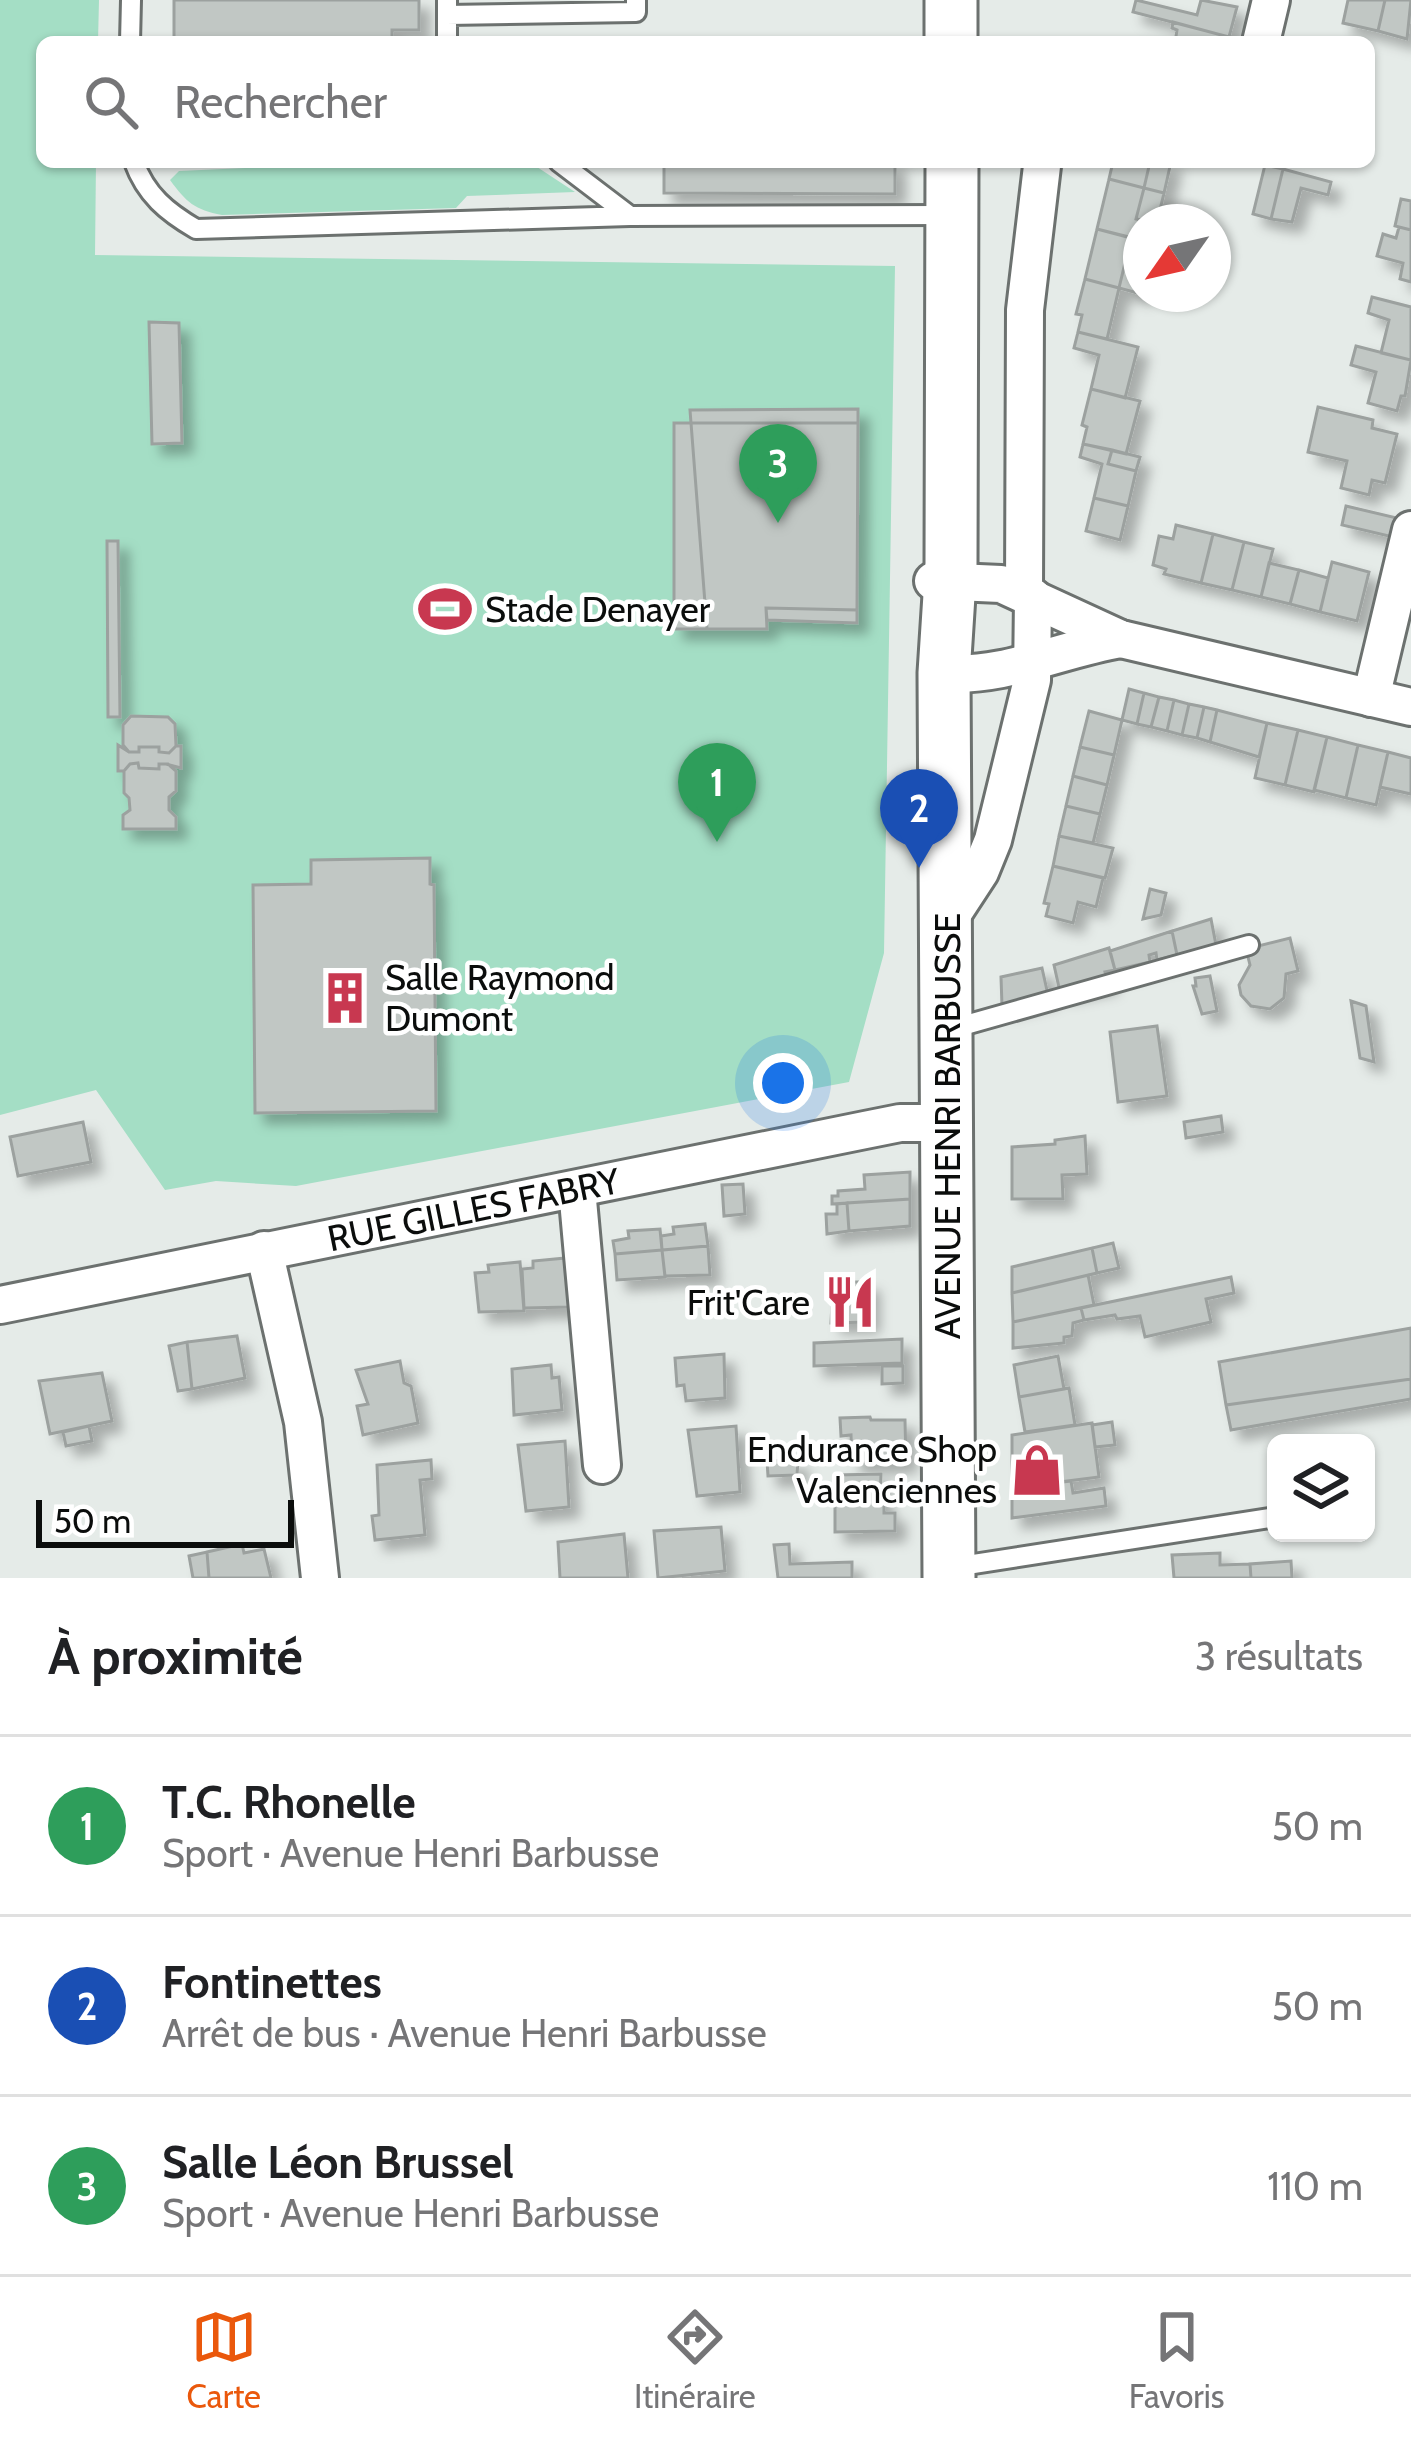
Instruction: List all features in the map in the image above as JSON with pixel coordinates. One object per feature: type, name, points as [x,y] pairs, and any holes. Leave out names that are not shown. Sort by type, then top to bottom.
[{"type":"street","points":[[916,0],[916,36]]},
{"type":"street","points":[[951,0],[951,36]]},
{"type":"street","points":[[1263,36],[1271,0]]},
{"type":"street","name":"AVENUE HENRI BARBUSSE","points":[[918,168],[934,215]]},
{"type":"street","name":"AVENUE HENRI BARBUSSE","points":[[949,1573],[942,581],[917,363],[934,215],[950,168]]},
{"type":"street","points":[[946,924],[988,857],[1032,684],[1025,310],[1042,168]]},
{"type":"street","points":[[1371,698],[1411,530]]},
{"type":"street","points":[[942,581],[1001,584],[1121,639],[1411,707]]},
{"type":"street","points":[[944,673],[985,674],[1072,647],[1121,639]]},
{"type":"street","name":"RUE GILLES FABRY","points":[[0,1305],[900,1123],[946,1123]]},
{"type":"street","points":[[577,1189],[602,1465]]},
{"type":"street","points":[[264,1250],[307,1446],[320,1578]]},
{"type":"lane","points":[[130,36],[131,0]]},
{"type":"lane","points":[[447,8],[636,12],[636,0]]},
{"type":"lane","points":[[567,168],[629,216]]},
{"type":"lane","points":[[136,169],[163,210],[196,229],[629,216],[934,215]]},
{"type":"lane","points":[[946,1030],[1250,945]]},
{"type":"lane","points":[[949,1573],[1267,1519]]},
{"type":"green space","name":"Stade Denayer","points":[[0,0],[99,0],[98,36],[36,36],[36,168],[96,168],[95,255],[895,266],[884,953],[849,1082],[296,1186],[216,1181],[165,1190],[96,1090],[0,1115]]},
{"type":"green space","points":[[539,168],[575,192],[467,196],[456,208],[222,215],[205,211],[181,194],[170,180],[179,171]]},
{"type":"building","points":[[174,0],[419,0],[419,30],[392,30],[392,36],[174,36]]},
{"type":"building","points":[[1136,0],[1197,15],[1201,0],[1237,7],[1229,36],[1133,12]]},
{"type":"building","points":[[1348,0],[1385,0],[1378,31],[1343,23]]},
{"type":"building","points":[[1385,0],[1411,0],[1407,39],[1378,31]]},
{"type":"building","points":[[1173,22],[1225,36],[1176,36]]},
{"type":"building","points":[[664,168],[895,168],[895,194],[664,193]]},
{"type":"building","points":[[1112,168],[1149,168],[1144,188],[1109,179]]},
{"type":"building","points":[[1149,168],[1170,168],[1164,193],[1144,188]]},
{"type":"building","points":[[1264,168],[1283,169],[1271,219],[1253,214]]},
{"type":"building","points":[[1283,169],[1331,182],[1328,195],[1301,188],[1292,222],[1271,219]]},
{"type":"building","points":[[1109,179],[1144,188],[1140,204],[1123,204],[1123,236],[1097,229]]},
{"type":"building","points":[[1144,188],[1164,193],[1161,204],[1140,204]]},
{"type":"building","points":[[1401,199],[1411,201],[1411,230],[1395,226]]},
{"type":"building","points":[[1399,227],[1411,230],[1411,282],[1400,279],[1403,263],[1377,256],[1383,234],[1396,238]]},
{"type":"building","points":[[1097,229],[1123,236],[1119,288],[1085,279]]},
{"type":"building","points":[[1085,279],[1119,288],[1107,339],[1078,332],[1082,315],[1076,314]]},
{"type":"building","points":[[1372,297],[1411,307],[1411,360],[1381,353],[1389,320],[1368,313]]},
{"type":"building","points":[[149,322],[179,323],[182,443],[152,444]]},
{"type":"building","points":[[1078,332],[1138,347],[1125,398],[1091,389],[1099,355],[1074,348]]},
{"type":"building","points":[[1356,346],[1411,360],[1405,396],[1397,411],[1368,403],[1376,372],[1351,365]]},
{"type":"building","points":[[1091,389],[1140,401],[1126,454],[1083,444],[1087,427],[1082,425]]},
{"type":"building","points":[[1318,407],[1373,420],[1372,428],[1397,434],[1385,483],[1372,480],[1369,495],[1341,488],[1347,461],[1308,452]]},
{"type":"building","points":[[858,409],[858,423],[691,423],[690,410]]},
{"type":"building","points":[[674,423],[691,423],[707,629],[674,629]]},
{"type":"building","points":[[691,423],[858,423],[857,610],[766,608],[767,629],[707,629]]},
{"type":"building","points":[[1083,444],[1112,450],[1108,464],[1136,471],[1128,506],[1094,498],[1102,464],[1080,457]]},
{"type":"building","points":[[1112,450],[1140,457],[1136,471],[1108,464]]},
{"type":"building","points":[[1094,498],[1128,506],[1120,540],[1086,531]]},
{"type":"building","points":[[1346,506],[1397,518],[1393,537],[1342,525]]},
{"type":"building","points":[[1176,525],[1213,534],[1201,583],[1164,574],[1166,569],[1153,565],[1159,536],[1173,539]]},
{"type":"building","points":[[1213,534],[1244,542],[1232,590],[1201,583]]},
{"type":"building","points":[[107,541],[118,541],[120,717],[108,717]]},
{"type":"building","points":[[1244,542],[1273,549],[1261,597],[1232,590]]},
{"type":"building","points":[[1332,562],[1369,572],[1357,621],[1320,612]]},
{"type":"building","points":[[1269,563],[1299,570],[1290,604],[1261,597]]},
{"type":"building","points":[[1299,570],[1328,578],[1320,612],[1290,604]]},
{"type":"building","points":[[766,608],[857,610],[857,623],[767,620]]},
{"type":"building","points":[[1129,689],[1144,693],[1137,724],[1122,720]]},
{"type":"building","points":[[1144,693],[1159,697],[1151,727],[1137,724]]},
{"type":"building","points":[[1159,697],[1174,700],[1167,731],[1151,727]]},
{"type":"building","points":[[1174,700],[1189,704],[1182,735],[1167,731]]},
{"type":"building","points":[[1189,704],[1204,707],[1197,738],[1182,735]]},
{"type":"building","points":[[1204,707],[1217,710],[1210,742],[1197,738]]},
{"type":"building","points":[[1217,710],[1267,723],[1259,757],[1210,742]]},
{"type":"building","points":[[1089,711],[1122,720],[1114,755],[1080,747]]},
{"type":"building","points":[[131,716],[168,717],[175,724],[176,746],[169,753],[159,752],[159,747],[129,752],[123,745],[123,725]]},
{"type":"building","points":[[1267,723],[1298,730],[1285,785],[1255,778]]},
{"type":"building","points":[[1298,730],[1327,737],[1314,792],[1285,785]]},
{"type":"building","points":[[1327,737],[1358,745],[1346,798],[1314,790]]},
{"type":"building","points":[[118,745],[129,752],[159,747],[159,752],[169,753],[181,746],[181,768],[159,764],[159,769],[139,768],[138,763],[118,771]]},
{"type":"building","points":[[1358,745],[1388,752],[1376,805],[1346,798]]},
{"type":"building","points":[[1080,747],[1114,755],[1107,785],[1073,776]]},
{"type":"building","points":[[1388,752],[1411,758],[1411,794],[1380,787]]},
{"type":"building","points":[[138,763],[139,768],[159,769],[159,764],[168,764],[176,771],[169,810],[176,817],[176,829],[123,829],[123,815],[130,810],[124,771]]},
{"type":"building","points":[[1073,776],[1107,785],[1100,814],[1066,806]]},
{"type":"building","points":[[1066,806],[1100,814],[1093,843],[1059,836]]},
{"type":"building","points":[[1059,836],[1113,848],[1105,878],[1053,866]]},
{"type":"building","name":"Salle Raymond Dumont","points":[[430,858],[436,1111],[255,1113],[253,885],[311,884],[311,860]]},
{"type":"building","points":[[1053,866],[1103,878],[1096,907],[1078,902],[1073,923],[1046,916],[1049,904],[1044,903]]},
{"type":"building","points":[[1150,889],[1166,893],[1161,915],[1143,919]]},
{"type":"building","points":[[1211,919],[1216,945],[1177,955],[1172,931]]},
{"type":"building","points":[[1172,931],[1177,955],[1157,960],[1156,953],[1149,955],[1150,962],[1115,970],[1110,951]]},
{"type":"building","points":[[1290,938],[1298,971],[1286,974],[1284,998],[1270,1009],[1251,1006],[1239,985],[1250,965],[1246,949]]},
{"type":"building","points":[[1109,948],[1115,970],[1105,972],[1108,982],[1060,992],[1054,965]]},
{"type":"building","points":[[1042,968],[1048,995],[1002,1006],[1001,977]]},
{"type":"building","points":[[1210,976],[1217,1011],[1202,1014],[1193,986],[1195,978]]},
{"type":"building","points":[[1351,1001],[1366,1006],[1374,1062],[1360,1058]]},
{"type":"building","points":[[1157,1026],[1167,1096],[1118,1102],[1110,1032]]},
{"type":"building","points":[[1221,1116],[1223,1132],[1186,1138],[1184,1122]]},
{"type":"building","points":[[83,1122],[91,1162],[18,1176],[10,1137]]},
{"type":"building","points":[[1085,1136],[1087,1174],[1062,1175],[1063,1199],[1012,1199],[1012,1147]]},
{"type":"building","points":[[910,1172],[910,1199],[832,1204],[838,1191],[865,1189],[864,1175]]},
{"type":"building","points":[[743,1184],[745,1214],[724,1216],[722,1185]]},
{"type":"building","points":[[910,1199],[910,1226],[849,1231],[847,1203]]},
{"type":"building","points":[[847,1203],[849,1231],[827,1234],[826,1214],[837,1214],[837,1204]]},
{"type":"building","points":[[705,1224],[708,1246],[662,1250],[661,1236],[674,1234],[673,1227]]},
{"type":"building","points":[[660,1229],[662,1250],[615,1254],[613,1241],[629,1238],[628,1231]]},
{"type":"building","points":[[1113,1243],[1119,1268],[1097,1273],[1092,1248]]},
{"type":"building","points":[[708,1246],[710,1275],[665,1276],[662,1250]]},
{"type":"building","points":[[1092,1248],[1097,1273],[1012,1293],[1012,1267]]},
{"type":"building","points":[[662,1250],[665,1277],[617,1280],[615,1254]]},
{"type":"building","points":[[566,1258],[570,1307],[524,1308],[522,1269],[533,1268],[533,1261]]},
{"type":"building","points":[[520,1262],[524,1311],[479,1312],[475,1273],[489,1272],[488,1265]]},
{"type":"building","points":[[1088,1275],[1094,1305],[1013,1322],[1012,1293]]},
{"type":"building","points":[[1231,1277],[1234,1293],[1206,1299],[1211,1322],[1145,1337],[1140,1316],[1084,1320],[1081,1308]]},
{"type":"building","name":"Frit'Care","points":[[833,1282],[869,1282],[869,1322],[831,1323]]},
{"type":"building","points":[[1081,1308],[1084,1320],[1073,1323],[1072,1336],[1064,1337],[1064,1343],[1013,1348],[1013,1322]]},
{"type":"building","points":[[1411,1328],[1411,1379],[1226,1405],[1219,1362]]},
{"type":"building","points":[[237,1336],[245,1378],[192,1389],[187,1342]]},
{"type":"building","points":[[902,1339],[902,1363],[814,1366],[814,1343]]},
{"type":"building","points":[[187,1342],[192,1389],[178,1391],[169,1346]]},
{"type":"building","points":[[724,1354],[725,1398],[686,1401],[684,1385],[677,1386],[675,1358]]},
{"type":"building","points":[[1058,1356],[1064,1389],[1019,1397],[1014,1365]]},
{"type":"building","points":[[400,1361],[418,1423],[363,1435],[357,1406],[368,1404],[356,1370]]},
{"type":"building","points":[[551,1365],[552,1378],[559,1377],[562,1410],[514,1415],[512,1369]]},
{"type":"building","points":[[882,1366],[903,1366],[903,1383],[882,1384]]},
{"type":"building","points":[[102,1373],[112,1421],[50,1434],[39,1381]]},
{"type":"building","points":[[1411,1379],[1411,1399],[1231,1430],[1226,1405]]},
{"type":"building","points":[[1069,1388],[1075,1425],[1025,1432],[1019,1397]]},
{"type":"building","points":[[840,1418],[905,1420],[906,1462],[852,1463],[851,1435],[841,1436]]},
{"type":"building","points":[[1112,1422],[1115,1445],[1095,1447],[1092,1425]]},
{"type":"building","points":[[1092,1423],[1099,1477],[1012,1488],[1012,1435]]},
{"type":"building","points":[[89,1426],[92,1441],[66,1446],[63,1432]]},
{"type":"building","points":[[736,1426],[740,1492],[697,1496],[688,1430]]},
{"type":"building","points":[[565,1441],[569,1507],[526,1511],[518,1445]]},
{"type":"building","points":[[431,1460],[432,1479],[420,1480],[425,1535],[375,1540],[372,1516],[379,1515],[377,1465]]},
{"type":"building","points":[[798,1460],[797,1475],[768,1476],[767,1461]]},
{"type":"building","points":[[881,1474],[880,1500],[884,1500],[884,1513],[895,1513],[895,1531],[835,1532],[835,1475]]},
{"type":"building","points":[[1071,1481],[1073,1493],[1104,1488],[1106,1506],[1012,1518],[1012,1488]]},
{"type":"building","points":[[721,1527],[725,1571],[658,1578],[654,1531]]},
{"type":"building","points":[[624,1534],[628,1578],[560,1578],[558,1542]]},
{"type":"building","points":[[242,1544],[244,1553],[264,1549],[271,1578],[209,1578],[207,1552]]},
{"type":"building","points":[[789,1544],[790,1564],[852,1562],[852,1578],[778,1578],[774,1545]]},
{"type":"building","points":[[207,1552],[209,1578],[193,1578],[189,1556]]},
{"type":"building","points":[[1220,1553],[1220,1565],[1250,1564],[1251,1578],[1174,1578],[1172,1555]]},
{"type":"building","points":[[1291,1561],[1292,1578],[1251,1578],[1250,1564]]},
{"type":"place","name":"Salle Léon Brussel","points":[[778,523]]},
{"type":"place","name":"Stade Denayer","points":[[445,609]]},
{"type":"place","name":"T.C. Rhonelle","points":[[717,842]]},
{"type":"place","name":"Fontinettes","points":[[919,868]]},
{"type":"place","name":"Salle Raymond Dumont","points":[[345,998]]},
{"type":"place","name":"Frit'Care","points":[[850,1302]]},
{"type":"place","name":"Endurance Shop Valenciennes","points":[[1037,1470]]}]
